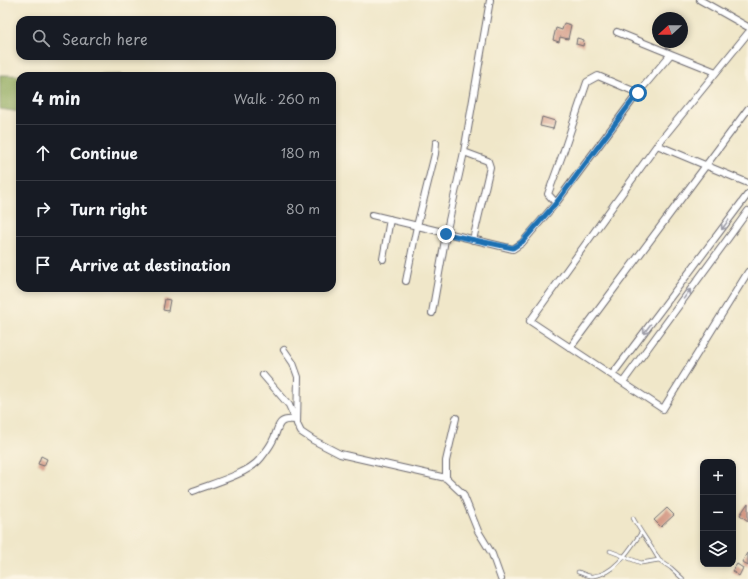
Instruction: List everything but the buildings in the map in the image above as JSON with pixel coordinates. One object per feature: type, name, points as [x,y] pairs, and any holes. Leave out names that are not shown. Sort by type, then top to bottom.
[{"type":"street","points":[[432,313],[446,234],[464,152],[490,0]]},
{"type":"street","points":[[700,0],[748,27]]},
{"type":"street","points":[[617,32],[716,72]]},
{"type":"street","points":[[748,33],[657,145],[530,321],[663,409],[748,272]]},
{"type":"street","points":[[372,216],[513,248],[522,242],[556,203],[638,93],[671,54]]},
{"type":"street","points":[[556,203],[548,194],[587,82],[598,76],[638,93]]},
{"type":"street","points":[[570,348],[748,109]]},
{"type":"street","points":[[406,281],[417,226],[435,154],[436,142]]},
{"type":"street","points":[[657,145],[748,183]]},
{"type":"street","points":[[464,152],[488,161],[490,167],[473,240]]},
{"type":"street","points":[[612,375],[748,194]]},
{"type":"street","points":[[623,382],[748,211]]},
{"type":"street","points":[[383,259],[390,219]]},
{"type":"street","points":[[284,350],[293,363],[298,377],[296,422]]},
{"type":"street","points":[[263,375],[289,405],[301,432],[313,440],[340,454],[446,478],[463,494],[478,531],[492,554],[501,579]]},
{"type":"street","points":[[446,478],[446,461],[456,418]]},
{"type":"street","points":[[193,491],[246,470],[259,460],[272,441],[278,426],[282,421],[287,419],[296,422]]},
{"type":"lane","points":[[633,518],[659,560],[683,579]]},
{"type":"lane","points":[[578,572],[591,577],[603,574],[624,557],[641,533]]},
{"type":"lane","points":[[610,551],[641,563],[659,560]]},
{"type":"green space","points":[[0,75],[16,75],[16,111],[0,109]]},
{"type":"route","points":[[446,234],[513,248],[522,242],[556,203],[638,93]]}]
